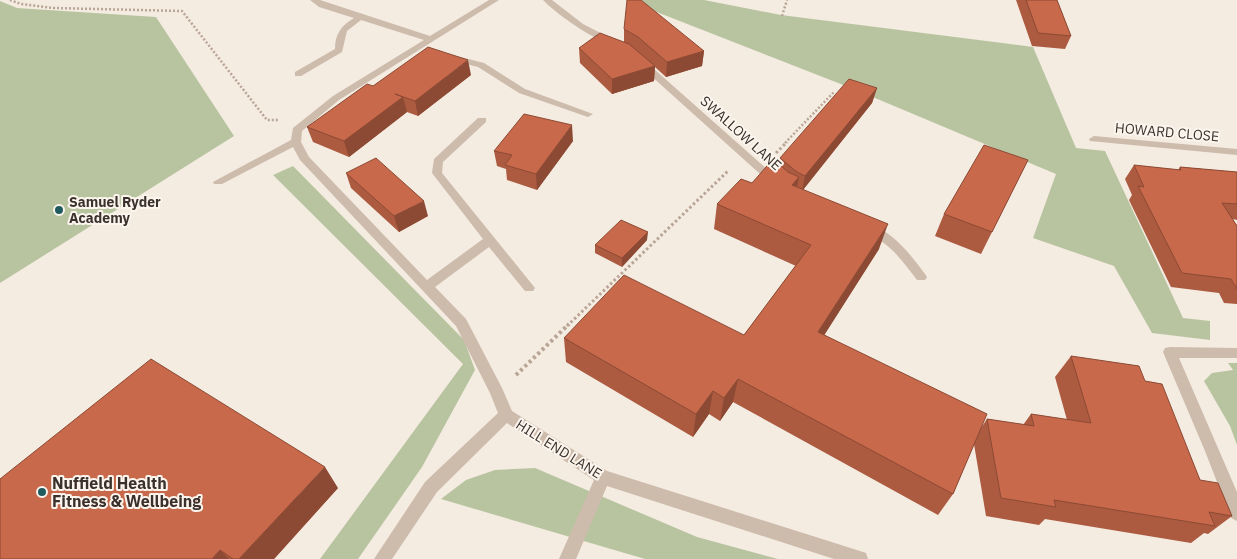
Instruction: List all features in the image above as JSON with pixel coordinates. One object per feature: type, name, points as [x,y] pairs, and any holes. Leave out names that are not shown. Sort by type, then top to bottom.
[{"type":"street","points":[[314,0],[322,5],[430,40]]},
{"type":"street","points":[[218,182],[296,142],[297,130],[336,98],[495,0]]},
{"type":"street","points":[[547,0],[580,26],[619,46]]},
{"type":"street","points":[[298,74],[339,50],[339,36],[346,27],[360,17]]},
{"type":"street","points":[[417,48],[481,66],[522,91],[588,114]]},
{"type":"street","name":"SWALLOW LANE","points":[[632,55],[781,187]]},
{"type":"street","points":[[482,120],[438,161],[437,173],[529,288]]},
{"type":"street","name":"HOWARD CLOSE","points":[[1094,139],[1237,152]]},
{"type":"street","name":"HILL END LANE","points":[[296,142],[304,158],[461,323],[497,392],[506,415],[603,477],[860,559]]},
{"type":"street","points":[[859,224],[886,236],[907,256],[921,277]]},
{"type":"street","points":[[426,288],[490,240]]},
{"type":"street","points":[[1237,353],[1170,352],[1213,451],[1237,513]]},
{"type":"street","points":[[382,559],[431,486],[506,415]]},
{"type":"street","points":[[567,559],[603,477]]},
{"type":"path","points":[[10,0],[21,4],[54,8],[182,11],[267,120],[306,121]]},
{"type":"path","points":[[782,16],[787,0]]},
{"type":"path","points":[[761,170],[834,92]]},
{"type":"path","points":[[497,392],[745,155]]},
{"type":"green space","points":[[626,0],[704,0],[781,15],[1033,47],[1076,148],[1105,151],[1183,318],[1210,321],[1210,340],[1152,333],[1114,266],[1033,238],[1056,174],[856,90]]},
{"type":"green space","name":"Samuel Ryder Academy","points":[[0,1],[17,8],[156,17],[234,136],[0,283]]},
{"type":"green space","points":[[293,166],[464,340],[475,370],[422,467],[358,559],[320,559],[463,364],[273,175]]},
{"type":"green space","points":[[1228,363],[1237,363],[1237,445],[1230,426],[1204,381],[1212,373],[1233,370]]},
{"type":"green space","points":[[535,468],[697,537],[778,559],[645,559],[441,499],[466,480],[495,470]]},
{"type":"building","points":[[627,0],[641,0],[704,51],[667,62],[638,37],[624,29]]},
{"type":"building","points":[[1026,0],[1057,0],[1071,36],[1038,33]]},
{"type":"building","points":[[600,33],[629,44],[655,66],[612,79],[579,48]]},
{"type":"building","points":[[428,47],[468,60],[415,101],[395,94],[403,97],[344,141],[307,127],[367,84],[373,86]]},
{"type":"building","points":[[849,79],[877,88],[805,176],[797,172],[780,158]]},
{"type":"building","points":[[524,114],[572,125],[536,174],[505,165],[512,155],[494,151]]},
{"type":"building","points":[[984,145],[1028,160],[992,232],[944,214]]},
{"type":"building","points":[[376,158],[424,201],[394,216],[346,173]]},
{"type":"building","points":[[773,159],[788,172],[799,177],[792,185],[888,224],[818,332],[987,414],[953,494],[738,379],[724,398],[713,391],[696,414],[564,338],[624,275],[744,335],[811,245],[717,204],[741,179],[752,183]]},
{"type":"building","points":[[1134,165],[1181,170],[1180,167],[1237,172],[1237,204],[1222,203],[1237,226],[1237,289],[1231,279],[1182,273],[1138,186],[1144,187]]},
{"type":"building","points":[[621,220],[648,232],[622,258],[595,245]]},
{"type":"building","points":[[1071,356],[1139,366],[1145,381],[1162,384],[1200,480],[1218,483],[1232,516],[1209,512],[1215,526],[1054,500],[1056,507],[1001,498],[987,419],[1034,426],[1031,414],[1091,423]]},
{"type":"building","points":[[151,359],[325,467],[239,559],[233,559],[220,550],[212,559],[0,559],[0,479]]},
{"type":"place","name":"Samuel Ryder Academy","points":[[59,210]]},
{"type":"place","name":"Nuffield Health Fitness & Wellbeing","points":[[42,492]]}]
